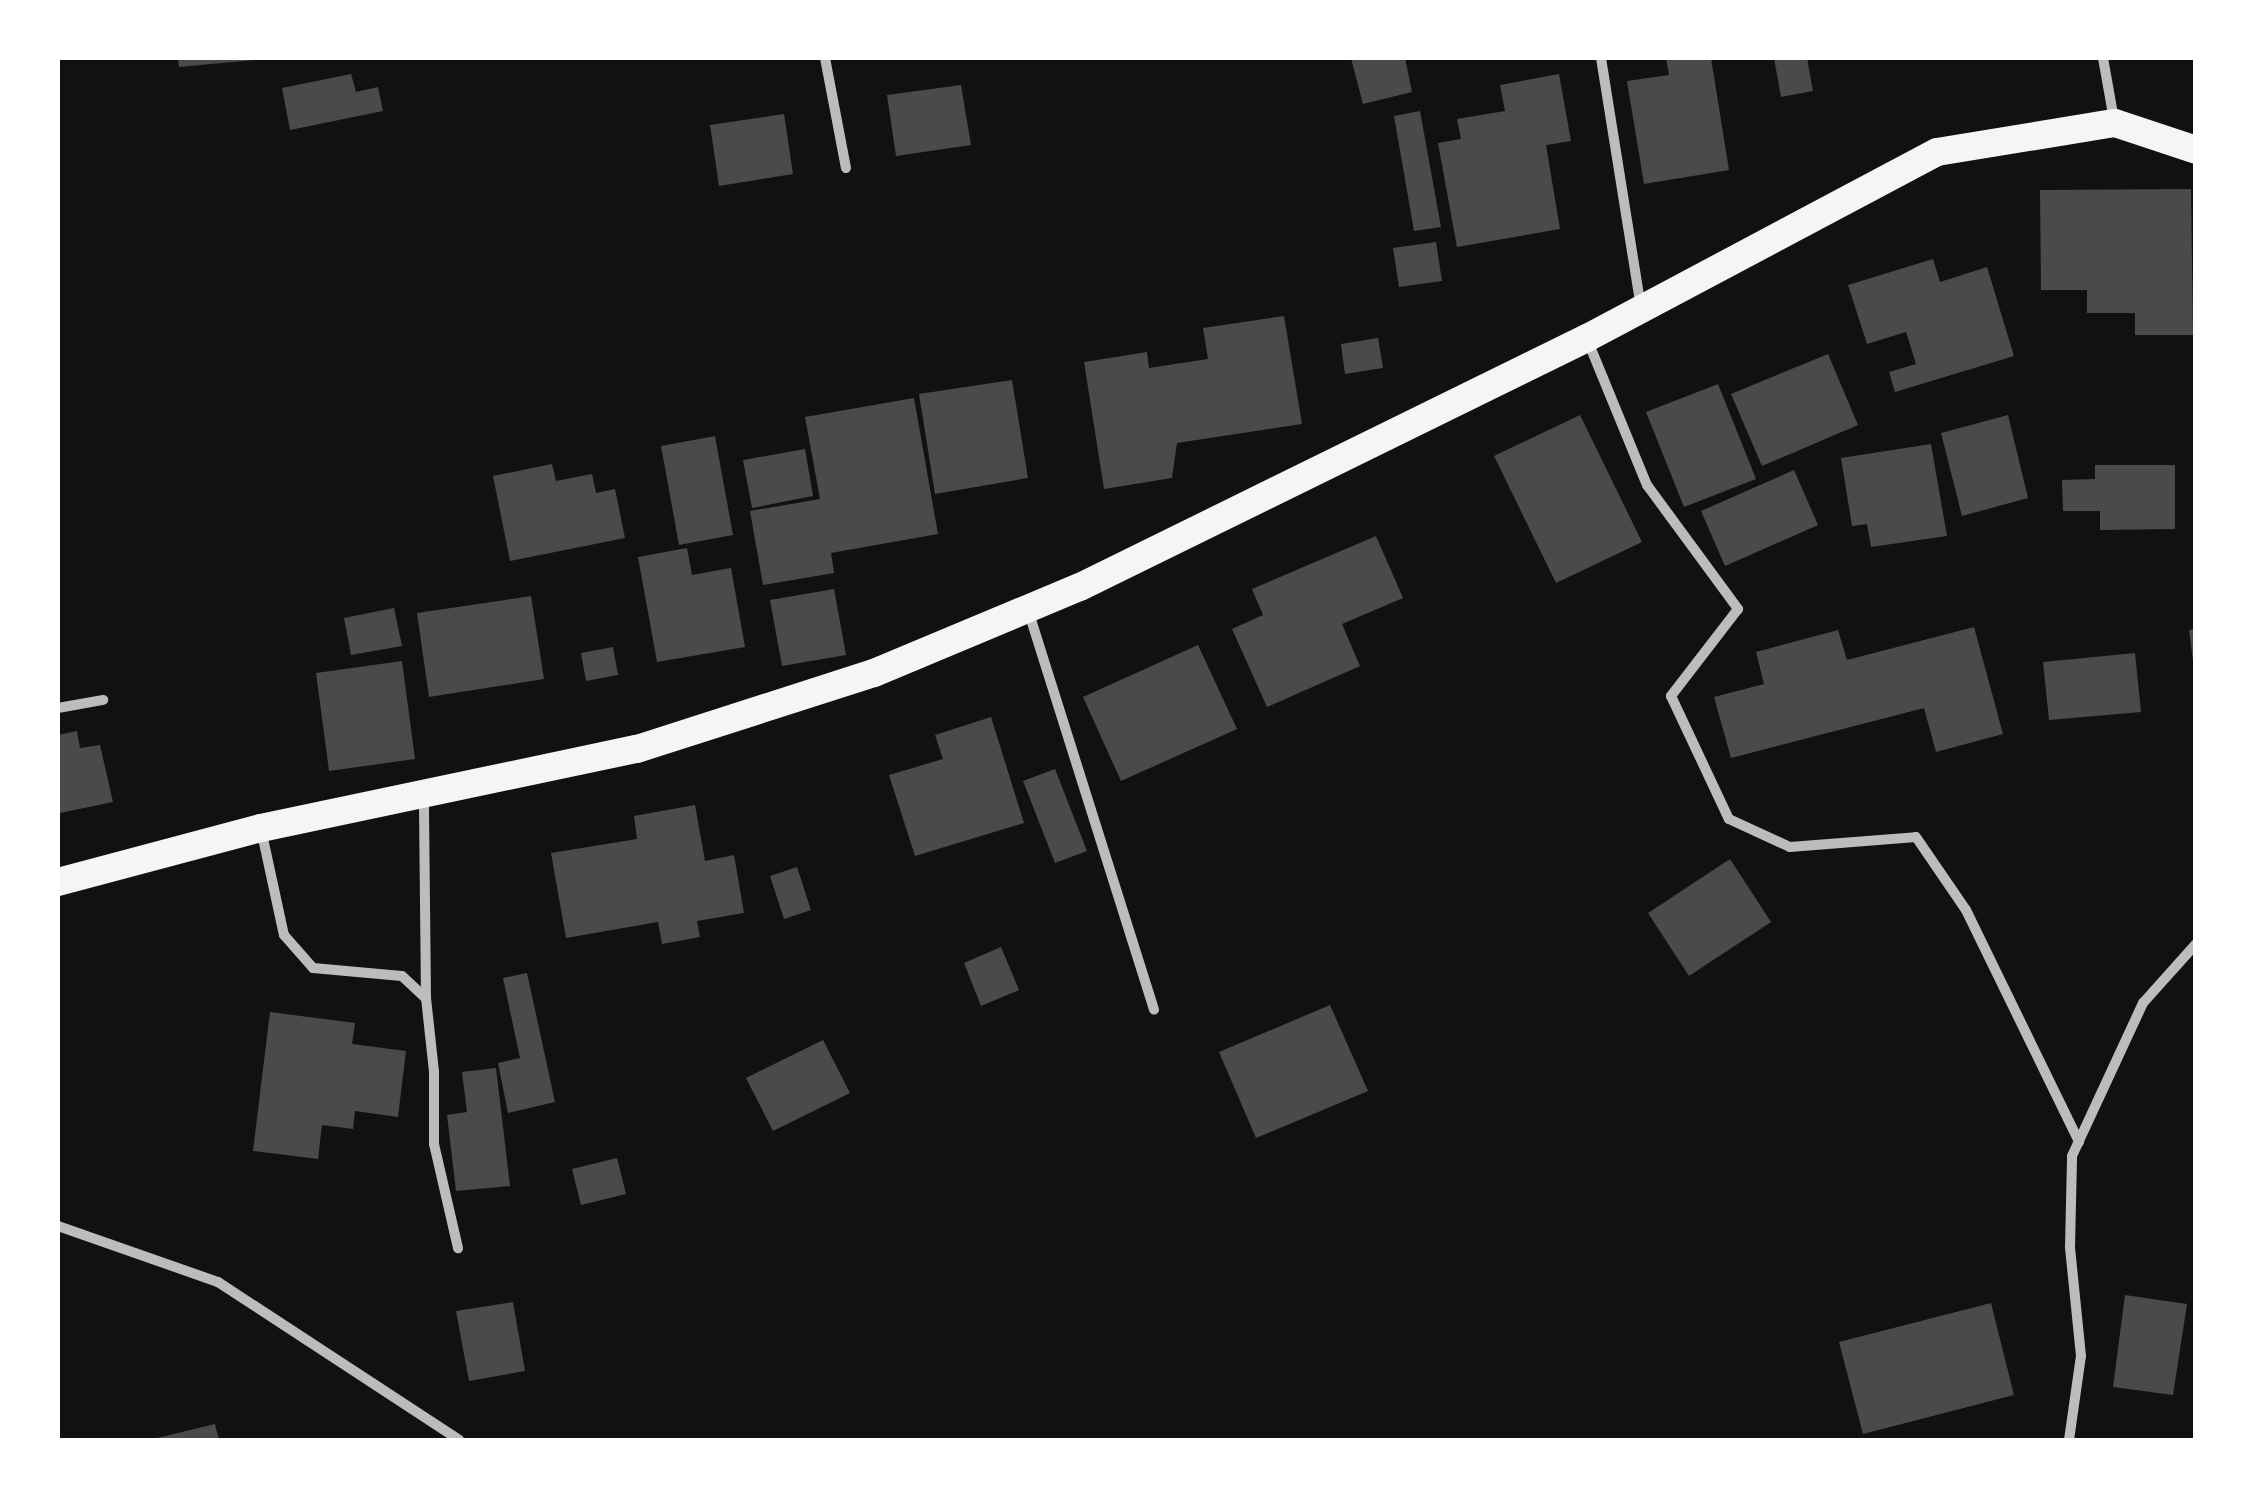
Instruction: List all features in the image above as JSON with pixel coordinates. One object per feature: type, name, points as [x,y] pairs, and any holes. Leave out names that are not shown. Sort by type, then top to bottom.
[{"type":"highway","points":[[58,882],[261,828],[637,749],[874,673],[1028,609],[1587,338],[1938,152],[2115,123],[2196,150]]},
{"type":"street","points":[[824,58],[846,168]]},
{"type":"street","points":[[1601,58],[1642,308]]},
{"type":"street","points":[[2103,58],[2115,123]]},
{"type":"street","points":[[1587,338],[1647,485],[1738,609],[1671,696],[1729,819],[1790,847],[1916,837],[1966,910],[2079,1142]]},
{"type":"street","points":[[1028,609],[1154,1010]]},
{"type":"street","points":[[58,708],[103,700]]},
{"type":"street","points":[[424,793],[426,998],[434,1072],[434,1144],[458,1248]]},
{"type":"street","points":[[261,828],[284,935],[314,968],[402,976],[426,998]]},
{"type":"street","points":[[2069,1440],[2081,1356],[2070,1247],[2072,1156],[2143,1004],[2196,944]]},
{"type":"street","points":[[58,1226],[218,1282],[459,1440]]},
{"type":"building","points":[[178,58],[253,58],[254,60],[179,67]]},
{"type":"building","points":[[1351,58],[1405,58],[1412,92],[1363,104]]},
{"type":"building","points":[[1666,58],[1711,58],[1729,170],[1644,184],[1627,81],[1669,75]]},
{"type":"building","points":[[1774,58],[1807,58],[1813,91],[1781,97]]},
{"type":"building","points":[[351,74],[356,92],[378,87],[383,111],[290,130],[282,88]]},
{"type":"building","points":[[1559,74],[1571,141],[1546,145],[1560,229],[1457,247],[1438,143],[1461,139],[1457,119],[1505,111],[1500,85]]},
{"type":"building","points":[[961,85],[971,145],[896,156],[887,95]]},
{"type":"building","points":[[1420,111],[1441,227],[1414,231],[1394,116]]},
{"type":"building","points":[[784,114],[793,174],[719,186],[710,125]]},
{"type":"building","points":[[2191,189],[2193,335],[2135,335],[2135,313],[2087,313],[2087,290],[2041,290],[2040,190]]},
{"type":"building","points":[[1436,242],[1442,281],[1399,287],[1393,248]]},
{"type":"building","points":[[1933,259],[1940,282],[1987,267],[2014,356],[1895,392],[1889,372],[1916,364],[1906,332],[1867,344],[1848,285]]},
{"type":"building","points":[[1284,316],[1302,424],[1177,443],[1172,478],[1104,489],[1084,362],[1147,352],[1149,368],[1208,359],[1203,328]]},
{"type":"building","points":[[1378,338],[1383,368],[1345,374],[1341,344]]},
{"type":"building","points":[[1828,354],[1858,425],[1762,466],[1731,394]]},
{"type":"building","points":[[1012,380],[1028,478],[935,494],[919,394]]},
{"type":"building","points":[[1718,384],[1756,479],[1684,507],[1646,412]]},
{"type":"building","points":[[914,398],[938,534],[831,553],[834,573],[763,585],[750,511],[820,499],[805,417]]},
{"type":"building","points":[[1580,415],[1642,542],[1556,583],[1494,456]]},
{"type":"building","points":[[2008,415],[2028,498],[1962,516],[1941,433]]},
{"type":"building","points":[[715,436],[733,535],[679,545],[661,446]]},
{"type":"building","points":[[1931,444],[1947,536],[1871,547],[1867,524],[1852,526],[1841,458]]},
{"type":"building","points":[[805,449],[813,496],[752,508],[743,460]]},
{"type":"building","points":[[552,464],[556,481],[592,474],[596,493],[615,489],[625,538],[510,561],[493,476]]},
{"type":"building","points":[[2095,465],[2175,465],[2175,529],[2100,530],[2100,511],[2063,511],[2062,480],[2095,479]]},
{"type":"building","points":[[1794,470],[1818,525],[1725,566],[1701,511]]},
{"type":"building","points":[[1376,536],[1403,598],[1342,624],[1360,666],[1267,707],[1232,629],[1263,615],[1252,589]]},
{"type":"building","points":[[687,548],[692,575],[731,568],[745,647],[657,662],[638,557]]},
{"type":"building","points":[[834,589],[846,655],[782,666],[770,600]]},
{"type":"building","points":[[531,596],[544,679],[429,697],[417,613]]},
{"type":"building","points":[[394,608],[402,646],[351,655],[344,618]]},
{"type":"building","points":[[1974,627],[2003,734],[1936,752],[1924,708],[1731,758],[1714,697],[1764,684],[1756,652],[1838,630],[1847,660]]},
{"type":"building","points":[[2196,629],[2196,661],[2193,661],[2189,630]]},
{"type":"building","points":[[1198,645],[1237,729],[1121,781],[1083,697]]},
{"type":"building","points":[[613,647],[618,675],[586,681],[581,653]]},
{"type":"building","points":[[2135,653],[2141,712],[2049,720],[2043,662]]},
{"type":"building","points":[[402,661],[415,759],[329,771],[316,673]]},
{"type":"building","points":[[991,717],[1024,823],[915,856],[889,775],[943,759],[935,735]]},
{"type":"building","points":[[77,731],[80,748],[100,745],[113,802],[60,813],[58,735]]},
{"type":"building","points":[[1055,769],[1087,851],[1055,863],[1023,781]]},
{"type":"building","points":[[695,805],[705,861],[734,855],[744,913],[697,921],[700,937],[662,944],[658,922],[566,938],[551,853],[637,839],[634,816]]},
{"type":"building","points":[[1730,859],[1771,922],[1689,976],[1648,913]]},
{"type":"building","points":[[797,867],[811,910],[784,919],[770,876]]},
{"type":"building","points":[[1001,947],[1019,990],[981,1006],[964,963]]},
{"type":"building","points":[[527,973],[555,1102],[508,1113],[498,1063],[520,1058],[503,978]]},
{"type":"building","points":[[1330,1005],[1368,1091],[1256,1138],[1219,1052]]},
{"type":"building","points":[[270,1012],[355,1023],[352,1044],[406,1051],[398,1117],[355,1111],[353,1129],[322,1125],[318,1159],[253,1151]]},
{"type":"building","points":[[823,1040],[850,1093],[773,1131],[746,1078]]},
{"type":"building","points":[[496,1068],[510,1186],[456,1191],[447,1115],[467,1112],[462,1072]]},
{"type":"building","points":[[617,1158],[626,1194],[581,1205],[572,1169]]},
{"type":"building","points":[[2125,1295],[2187,1304],[2173,1395],[2113,1387]]},
{"type":"building","points":[[513,1302],[525,1371],[469,1381],[456,1311]]},
{"type":"building","points":[[1991,1303],[2014,1395],[1863,1434],[1839,1342]]},
{"type":"building","points":[[215,1424],[219,1440],[153,1439]]}]
